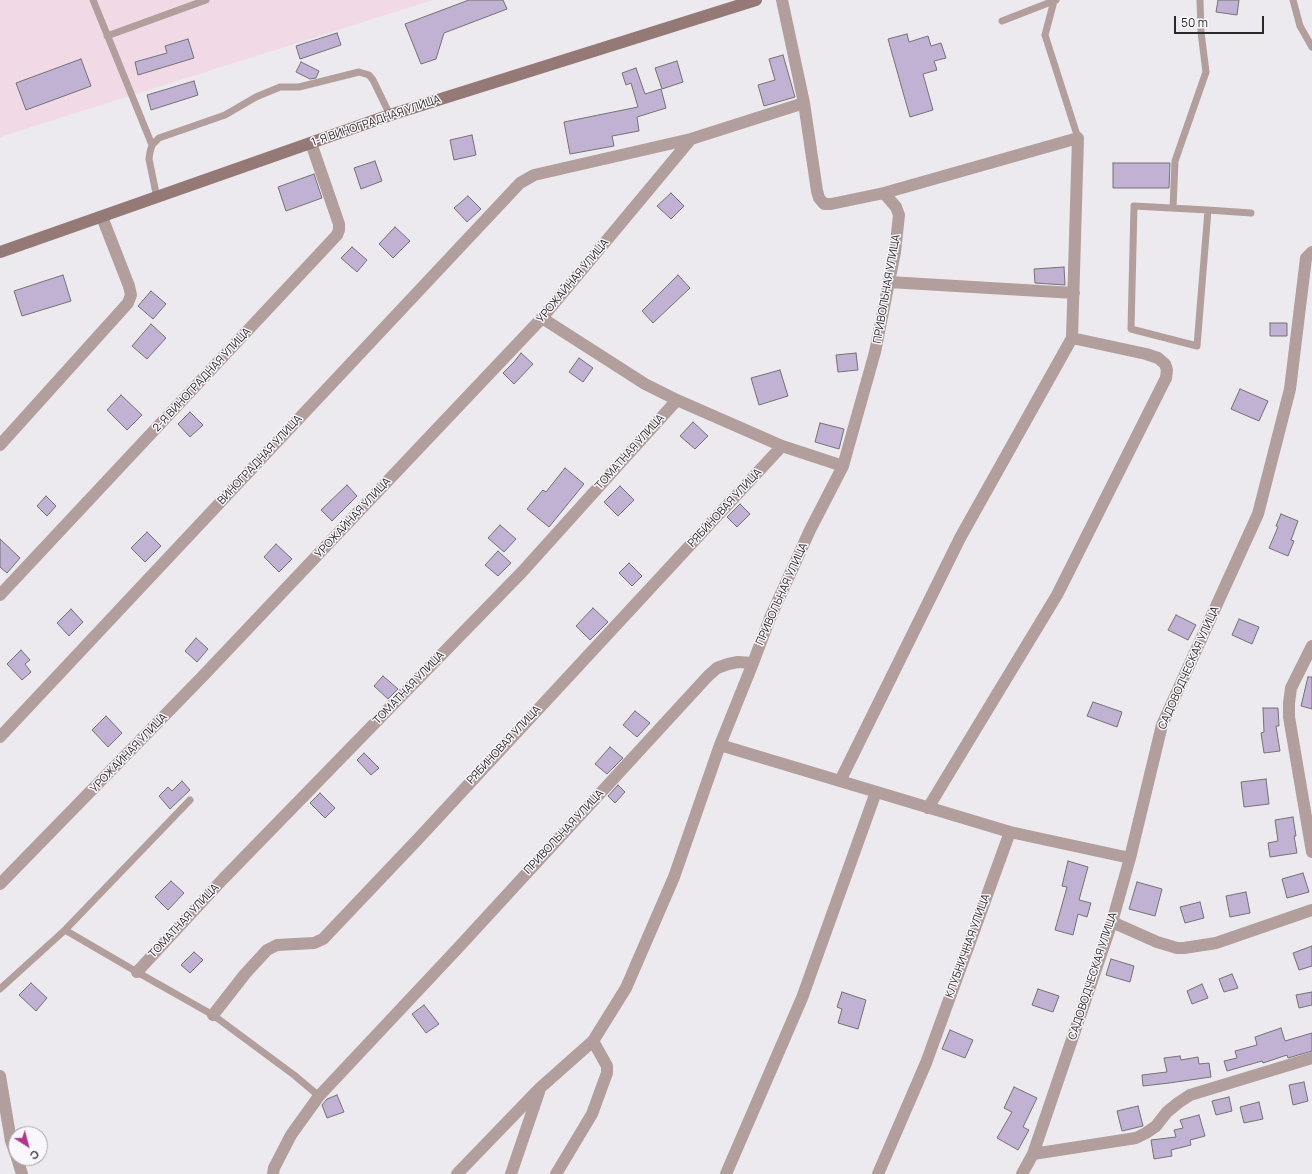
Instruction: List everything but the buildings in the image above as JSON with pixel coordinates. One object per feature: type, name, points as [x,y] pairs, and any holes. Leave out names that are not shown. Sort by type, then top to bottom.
[{"type":"main road","name":"1-Я ВИНОГРАДНАЯ УЛИЦА","points":[[0,252],[390,115],[756,0]]},
{"type":"street","points":[[782,0],[804,103],[817,191],[819,198],[824,204],[839,204],[884,193],[1078,138],[1072,338],[960,538],[840,781]]},
{"type":"street","points":[[691,139],[804,103]]},
{"type":"street","name":"ВИНОГРАДНАЯ УЛИЦА","points":[[0,737],[520,183],[534,175],[691,139]]},
{"type":"street","name":"УРОЖАЙНАЯ УЛИЦА","points":[[0,884],[202,677],[542,318],[691,139]]},
{"type":"street","name":"2-Я ВИНОГРАДНАЯ УЛИЦА","points":[[0,596],[337,235],[339,224],[311,143]]},
{"type":"street","name":"ПРИВОЛЬНАЯ УЛИЦА","points":[[273,1174],[274,1168],[291,1135],[319,1096],[463,943],[708,676],[718,668],[728,664],[738,662],[753,663],[770,618],[807,537],[843,466],[875,352],[895,252],[899,215],[896,207],[884,193]]},
{"type":"street","points":[[0,445],[128,303],[132,295],[130,286],[102,217]]},
{"type":"street","name":"САДОВОДЧЕСКАЯ УЛИЦА","points":[[1022,1174],[1033,1154],[1112,922],[1130,858],[1162,725],[1258,514],[1290,389],[1306,258],[1312,252]]},
{"type":"street","points":[[889,282],[1074,293]]},
{"type":"street","points":[[542,318],[645,384],[677,400],[782,446],[843,466]]},
{"type":"street","points":[[928,808],[1057,595],[1166,378],[1165,364],[1158,358],[1072,338]]},
{"type":"street","name":"ТОМАТНАЯ УЛИЦА","points":[[137,972],[223,879],[522,572],[677,400]]},
{"type":"street","name":"РЯБИНОВАЯ УЛИЦА","points":[[212,1015],[263,954],[273,946],[281,944],[314,943],[323,939],[418,839],[782,446]]},
{"type":"street","points":[[1312,646],[1291,688],[1289,717],[1307,782],[1312,852]]},
{"type":"street","points":[[457,1174],[540,1088],[593,1041],[626,988],[674,877],[720,745],[753,663]]},
{"type":"street","points":[[720,745],[1010,832],[1130,858]]},
{"type":"street","points":[[726,1174],[802,998],[876,792]]},
{"type":"street","name":"КЛУБНИЧНАЯ УЛИЦА","points":[[878,1174],[926,1063],[1010,832]]},
{"type":"street","points":[[1112,922],[1157,942],[1177,948],[1184,948],[1216,943],[1312,910]]},
{"type":"street","points":[[556,1174],[592,1114],[607,1073],[607,1066],[593,1041]]},
{"type":"street","points":[[1033,1154],[1136,1138],[1156,1126],[1167,1112],[1178,1102],[1190,1095],[1312,1058]]},
{"type":"street","points":[[0,1076],[8,1126]]},
{"type":"street","points":[[511,1174],[540,1088]]},
{"type":"lane","points":[[92,0],[152,145]]},
{"type":"lane","points":[[107,36],[206,0]]},
{"type":"lane","points":[[1002,21],[1055,0]]},
{"type":"lane","points":[[1055,0],[1045,34],[1078,138]]},
{"type":"lane","points":[[1173,208],[1175,161],[1206,72],[1201,32],[1200,0]]},
{"type":"lane","points":[[1294,0],[1300,26],[1312,47]]},
{"type":"lane","points":[[157,198],[149,159],[152,145],[158,138],[225,115],[256,97],[280,88],[299,87],[359,72],[369,75],[373,80],[390,115]]},
{"type":"lane","points":[[1208,210],[1197,346],[1132,329],[1134,206],[1208,210],[1251,213]]},
{"type":"lane","points":[[0,989],[65,930],[190,800]]},
{"type":"lane","points":[[65,930],[212,1015],[294,1075],[319,1096]]},
{"type":"shaded area","points":[[0,0],[433,0],[0,137]]}]
